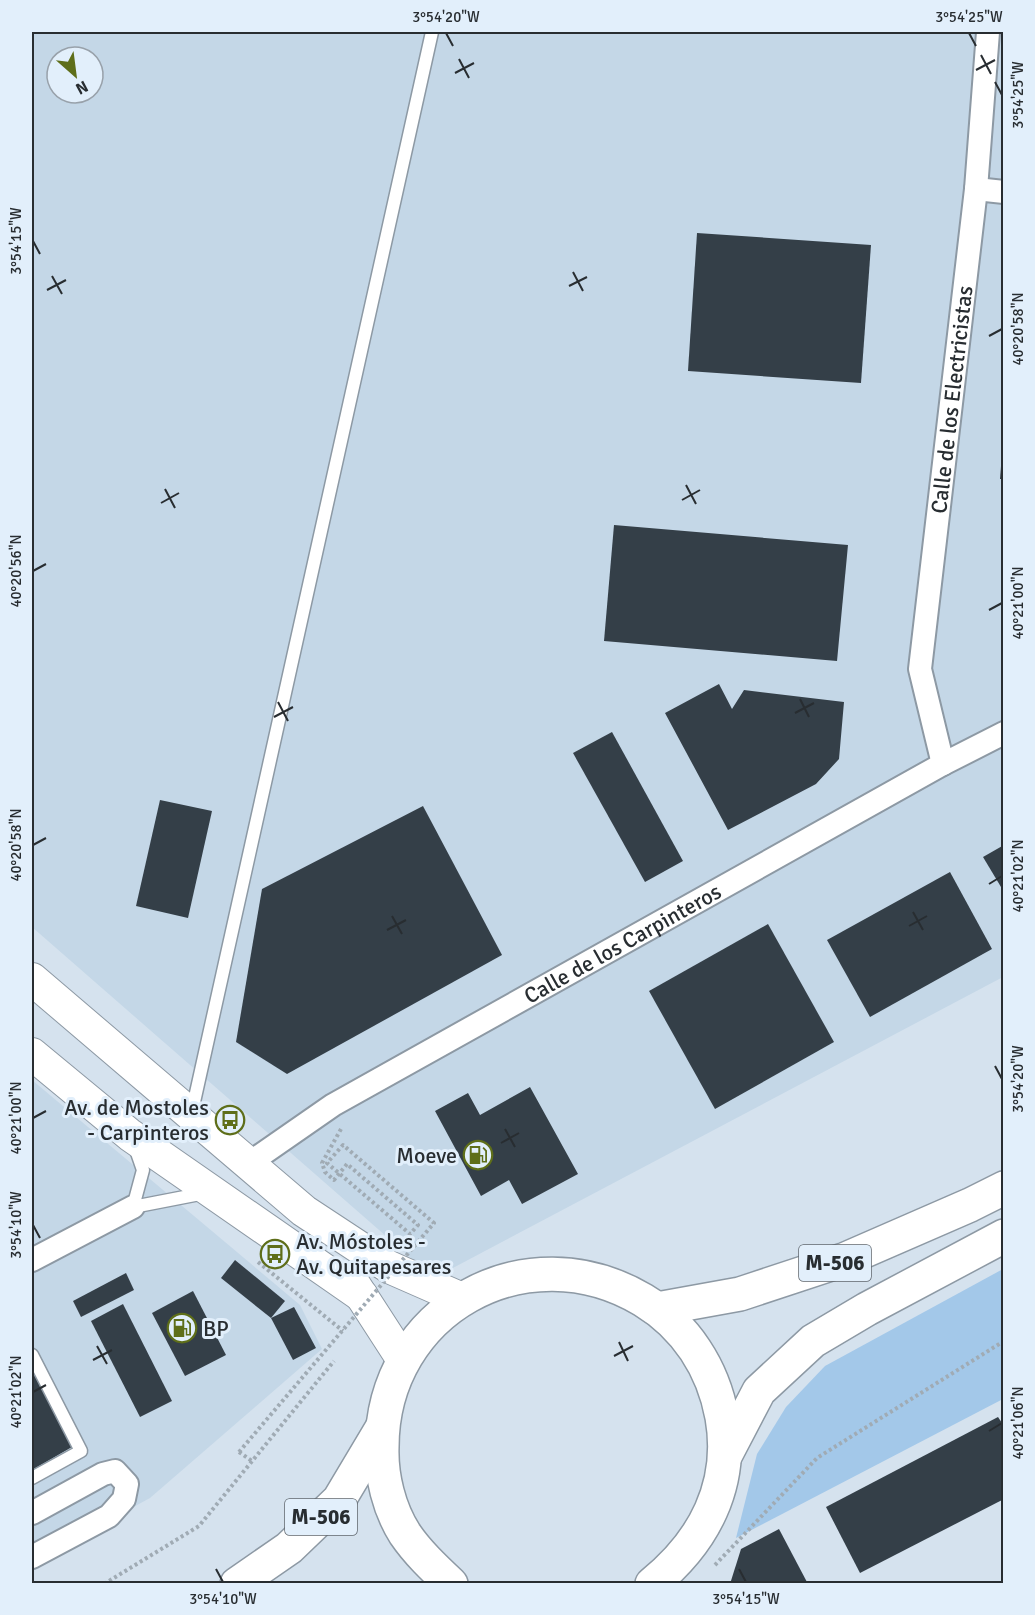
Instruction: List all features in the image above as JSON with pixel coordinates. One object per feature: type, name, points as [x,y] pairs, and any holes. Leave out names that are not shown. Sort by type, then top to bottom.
[{"type":"main road","points":[[32,979],[304,1211],[389,1267],[462,1299]]},
{"type":"main road","points":[[32,1054],[130,1135],[362,1296]]},
{"type":"main road","name":"M-506","points":[[657,1309],[740,1294],[846,1259],[970,1205],[1004,1185]]},
{"type":"main road","points":[[304,1211],[403,1360]]},
{"type":"main road","name":"M-506","points":[[724,1458],[759,1391],[813,1341],[867,1309],[1004,1236]]},
{"type":"main road","name":"M-506","points":[[451,1584],[425,1561],[404,1532],[389,1499],[381,1464],[382,1428],[389,1393],[403,1360],[420,1336],[462,1299],[500,1282],[541,1274],[582,1276],[622,1288],[657,1309],[678,1328],[690,1342],[710,1375],[719,1401],[724,1429],[724,1458],[719,1488],[708,1517],[693,1543],[667,1578]]},
{"type":"main road","name":"M-506","points":[[237,1584],[289,1548],[339,1500],[382,1428]]},
{"type":"street","name":"Calle de los Electricistas","points":[[943,764],[920,669],[976,189],[988,32]]},
{"type":"street","points":[[976,189],[1004,192]]},
{"type":"street","name":"Calle de los Carpinteros","points":[[248,1164],[333,1105],[943,764],[1004,733]]},
{"type":"street","points":[[32,1260],[133,1207]]},
{"type":"street","points":[[32,1513],[103,1474],[115,1471],[126,1484],[124,1499],[109,1516],[32,1557]]},
{"type":"lane","points":[[191,1114],[432,32]]},
{"type":"lane","points":[[130,1135],[144,1170],[133,1207],[211,1192]]},
{"type":"lane","points":[[32,1355],[81,1451],[32,1478]]},
{"type":"path","points":[[252,1461],[239,1452],[434,1223],[343,1145],[327,1163],[410,1234],[418,1225],[347,1164],[334,1180],[325,1172],[322,1162],[343,1126],[333,1105]]},
{"type":"path","points":[[249,1255],[343,1331]]},
{"type":"path","points":[[707,1573],[817,1458],[1004,1341]]},
{"type":"path","points":[[104,1584],[199,1526],[334,1361]]},
{"type":"shaded area","points":[[32,32],[1003,32],[1003,977],[434,1278],[32,927]]},
{"type":"shaded area","points":[[32,1080],[300,1305],[322,1349],[150,1498],[32,1562]]},
{"type":"shaded area","points":[[1003,1269],[1003,1399],[736,1538],[757,1454],[786,1407],[825,1366]]},
{"type":"building","points":[[697,233],[871,245],[861,383],[688,371]]},
{"type":"building","points":[[1002,454],[1004,454],[1004,479],[1000,479]]},
{"type":"building","points":[[614,525],[848,545],[837,661],[604,641]]},
{"type":"building","points":[[719,684],[732,709],[744,690],[844,702],[839,759],[816,784],[728,830],[665,713]]},
{"type":"building","points":[[612,732],[683,861],[645,882],[573,753]]},
{"type":"building","points":[[160,800],[212,811],[188,918],[136,906]]},
{"type":"building","points":[[423,806],[502,955],[287,1074],[236,1042],[262,889]]},
{"type":"building","points":[[1004,845],[1004,892],[983,857]]},
{"type":"building","points":[[950,872],[992,949],[870,1017],[827,940]]},
{"type":"building","points":[[768,924],[834,1042],[715,1109],[649,991]]},
{"type":"building","points":[[530,1087],[578,1174],[522,1204],[509,1180],[481,1196],[435,1111],[468,1093],[480,1115]]},
{"type":"building","points":[[235,1260],[285,1301],[271,1318],[221,1278]]},
{"type":"building","points":[[126,1273],[134,1290],[81,1317],[73,1301]]},
{"type":"building","points":[[193,1291],[226,1355],[185,1376],[152,1313]]},
{"type":"building","points":[[123,1304],[172,1401],[140,1417],[91,1321]]},
{"type":"building","points":[[294,1307],[316,1348],[293,1360],[271,1318]]},
{"type":"building","points":[[32,1370],[72,1447],[32,1470]]},
{"type":"building","points":[[998,1417],[1004,1426],[1004,1499],[860,1573],[826,1507]]},
{"type":"building","points":[[779,1529],[808,1584],[730,1584],[741,1549]]},
{"type":"place","name":"Av. de Mostoles - Carpinteros","points":[[230,1120]]},
{"type":"place","name":"Moeve","points":[[478,1155]]},
{"type":"place","name":"Av. Móstoles - Av. Quitapesares","points":[[275,1254]]},
{"type":"place","name":"BP","points":[[182,1328]]}]
